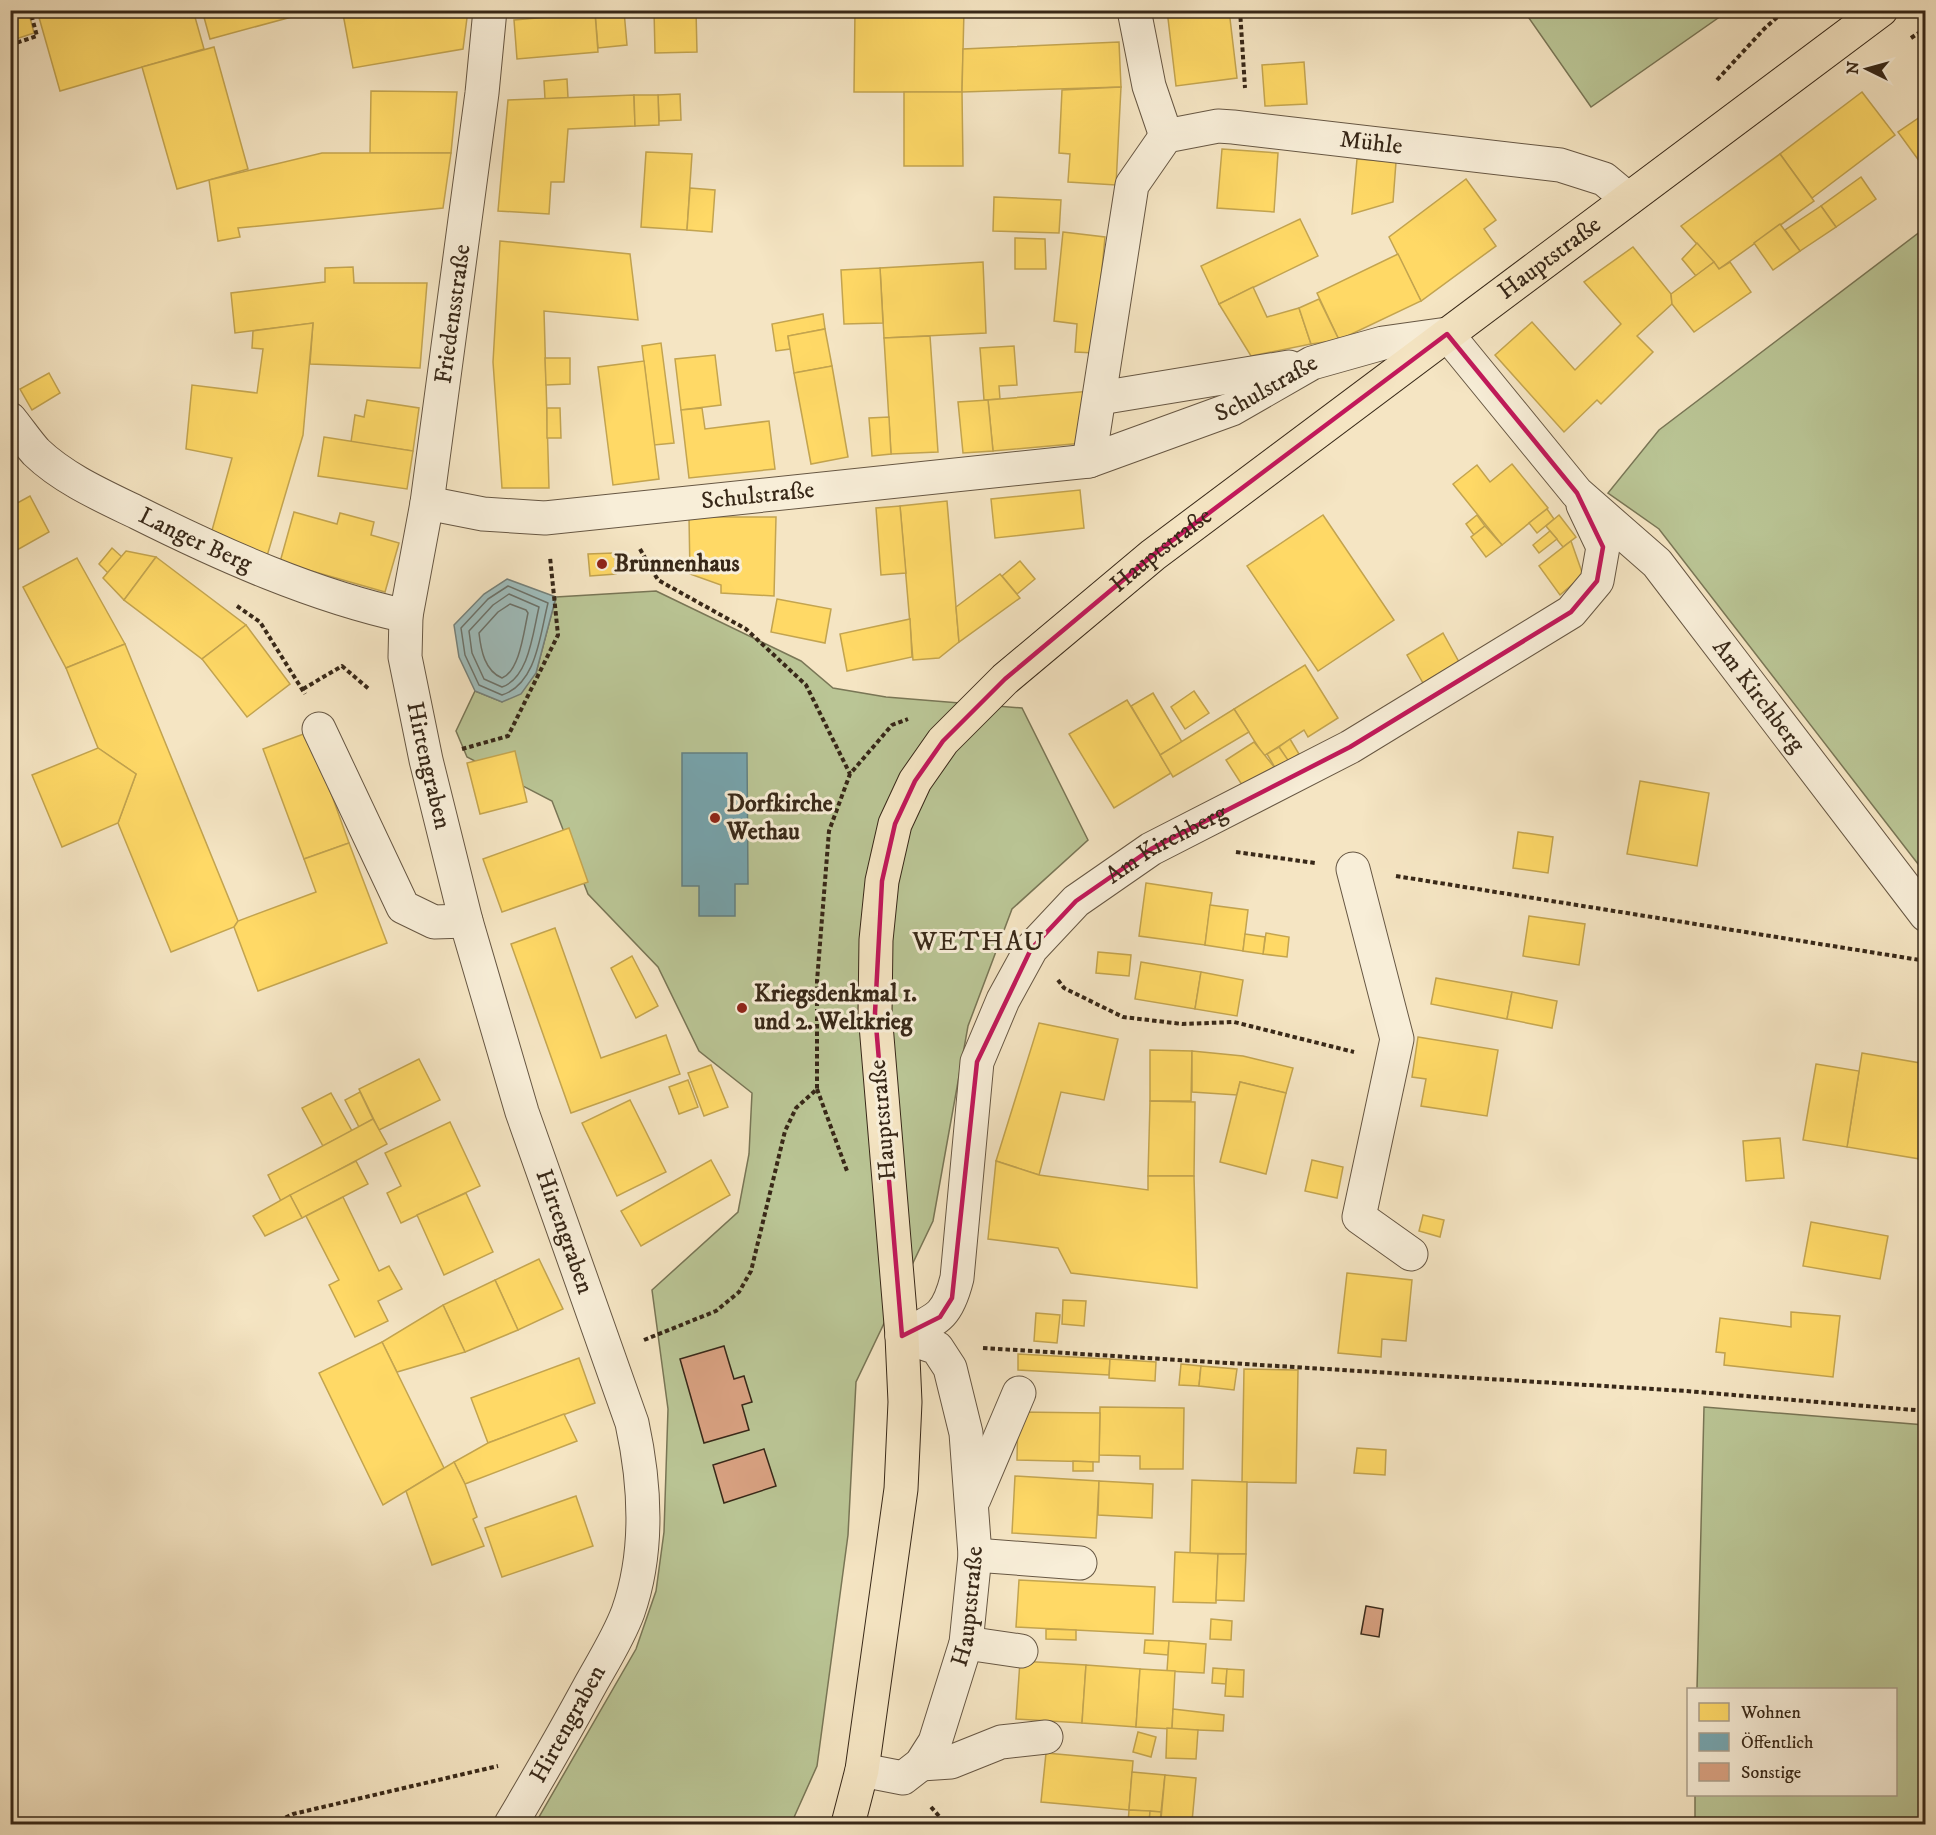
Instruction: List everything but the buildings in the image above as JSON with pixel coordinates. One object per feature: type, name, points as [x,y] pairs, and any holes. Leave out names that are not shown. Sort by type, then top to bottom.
[{"type":"main road","name":"Hauptstraße","points":[[848,1824],[862,1770],[901,1489],[905,1402],[902,1336],[874,1013],[876,940],[882,881],[895,824],[915,781],[943,741],[1031,657],[1153,555],[1881,10]]},
{"type":"street","name":"Friedensstraße","points":[[406,616],[427,504],[482,93],[490,10]]},
{"type":"street","points":[[1089,461],[1132,185],[1166,136],[1149,86],[1134,10]]},
{"type":"street","name":"Mühle","points":[[1166,136],[1218,126],[1233,127],[1560,165],[1604,179],[1628,199]]},
{"type":"street","name":"Schulstraße","points":[[427,504],[483,514],[546,518],[1089,461],[1232,409],[1312,363],[1383,343],[1447,334]]},
{"type":"street","name":"Am Kirchberg","points":[[1447,334],[1577,493],[1657,564],[1926,915]]},
{"type":"street","points":[[1100,398],[1312,363]]},
{"type":"street","name":"Langer Berg","points":[[10,419],[36,452],[88,489],[264,569],[366,607],[406,616]]},
{"type":"street","name":"Am Kirchberg","points":[[902,1336],[940,1317],[952,1298],[957,1278],[977,1062],[1003,1000],[1031,949],[1077,901],[1152,849],[1350,747],[1571,612],[1597,581],[1603,547],[1577,493]]},
{"type":"street","name":"Hirtengraben","points":[[406,616],[405,657],[416,717],[466,921],[522,1112],[610,1353],[632,1423],[641,1465],[640,1555],[628,1612],[511,1824]]},
{"type":"street","points":[[318,729],[403,907],[434,922],[466,921]]},
{"type":"street","points":[[1353,869],[1397,1039],[1359,1217],[1411,1254]]},
{"type":"street","name":"Hauptstraße","points":[[902,1336],[936,1347],[950,1368],[966,1433],[973,1501],[975,1555],[966,1643],[935,1742],[921,1764]]},
{"type":"street","points":[[973,1501],[1019,1393]]},
{"type":"street","points":[[975,1555],[1080,1563]]},
{"type":"street","points":[[966,1643],[1021,1651]]},
{"type":"street","points":[[862,1770],[903,1778],[921,1764],[951,1762],[1001,1742],[1046,1737]]},
{"type":"path","points":[[10,45],[37,36],[30,10]]},
{"type":"path","points":[[1233,127],[1246,100],[1240,10]]},
{"type":"path","points":[[618,512],[658,580],[746,629],[806,685],[850,774]]},
{"type":"path","points":[[426,760],[508,736],[558,635],[546,518]]},
{"type":"path","points":[[233,603],[260,622],[303,689],[318,729]]},
{"type":"path","points":[[303,689],[342,666],[401,714],[416,717]]},
{"type":"path","points":[[848,1176],[817,1089],[816,981],[829,831],[850,774],[892,725],[912,717]]},
{"type":"path","points":[[1233,852],[1256,853],[1926,961]]},
{"type":"path","points":[[1031,949],[1064,988],[1124,1017],[1182,1024],[1234,1022],[1393,1061]]},
{"type":"path","points":[[610,1353],[716,1311],[739,1292],[751,1271],[785,1131],[796,1108],[817,1089]]},
{"type":"path","points":[[975,1348],[1023,1348],[1686,1391],[1926,1411]]},
{"type":"path","points":[[272,1824],[293,1814],[497,1766],[523,1764],[540,1775]]},
{"type":"highlighted area","points":[[1447,334],[1577,493],[1603,547],[1597,581],[1571,612],[1350,747],[1151,849],[1076,901],[1031,949],[977,1062],[952,1298],[940,1317],[902,1336],[875,1013],[882,881],[895,824],[915,781],[943,741],[1005,679],[1153,555]]},
{"type":"green space","points":[[1524,11],[1728,11],[1591,107]]},
{"type":"green space","points":[[1925,228],[1925,873],[1659,529],[1608,493],[1659,430]]},
{"type":"green space","points":[[656,591],[801,661],[833,688],[886,697],[1022,708],[1088,840],[1012,909],[968,1026],[933,1221],[856,1382],[848,1535],[817,1766],[791,1824],[535,1824],[636,1649],[656,1591],[664,1532],[668,1409],[652,1290],[738,1212],[749,1154],[752,1093],[699,1051],[658,967],[588,894],[552,801],[467,757],[456,731],[475,691],[502,702],[536,673],[556,597]]},
{"type":"green space","points":[[1704,1407],[1925,1425],[1925,1824],[1695,1824],[1695,1796],[1897,1796],[1897,1688],[1697,1688]]},
{"type":"water","points":[[507,579],[556,597],[536,673],[521,694],[502,702],[475,691],[459,657],[454,625],[484,594]]},
{"type":"place","name":"Brunnenhaus","points":[[602,564]]},
{"type":"place","name":"Dorfkirche Wethau","points":[[715,818]]},
{"type":"place","name":"Kriegsdenkmal 1. und 2. Weltkrieg","points":[[742,1008]]},
{"type":"district","name":"WETHAU","points":[[979,942]]}]
